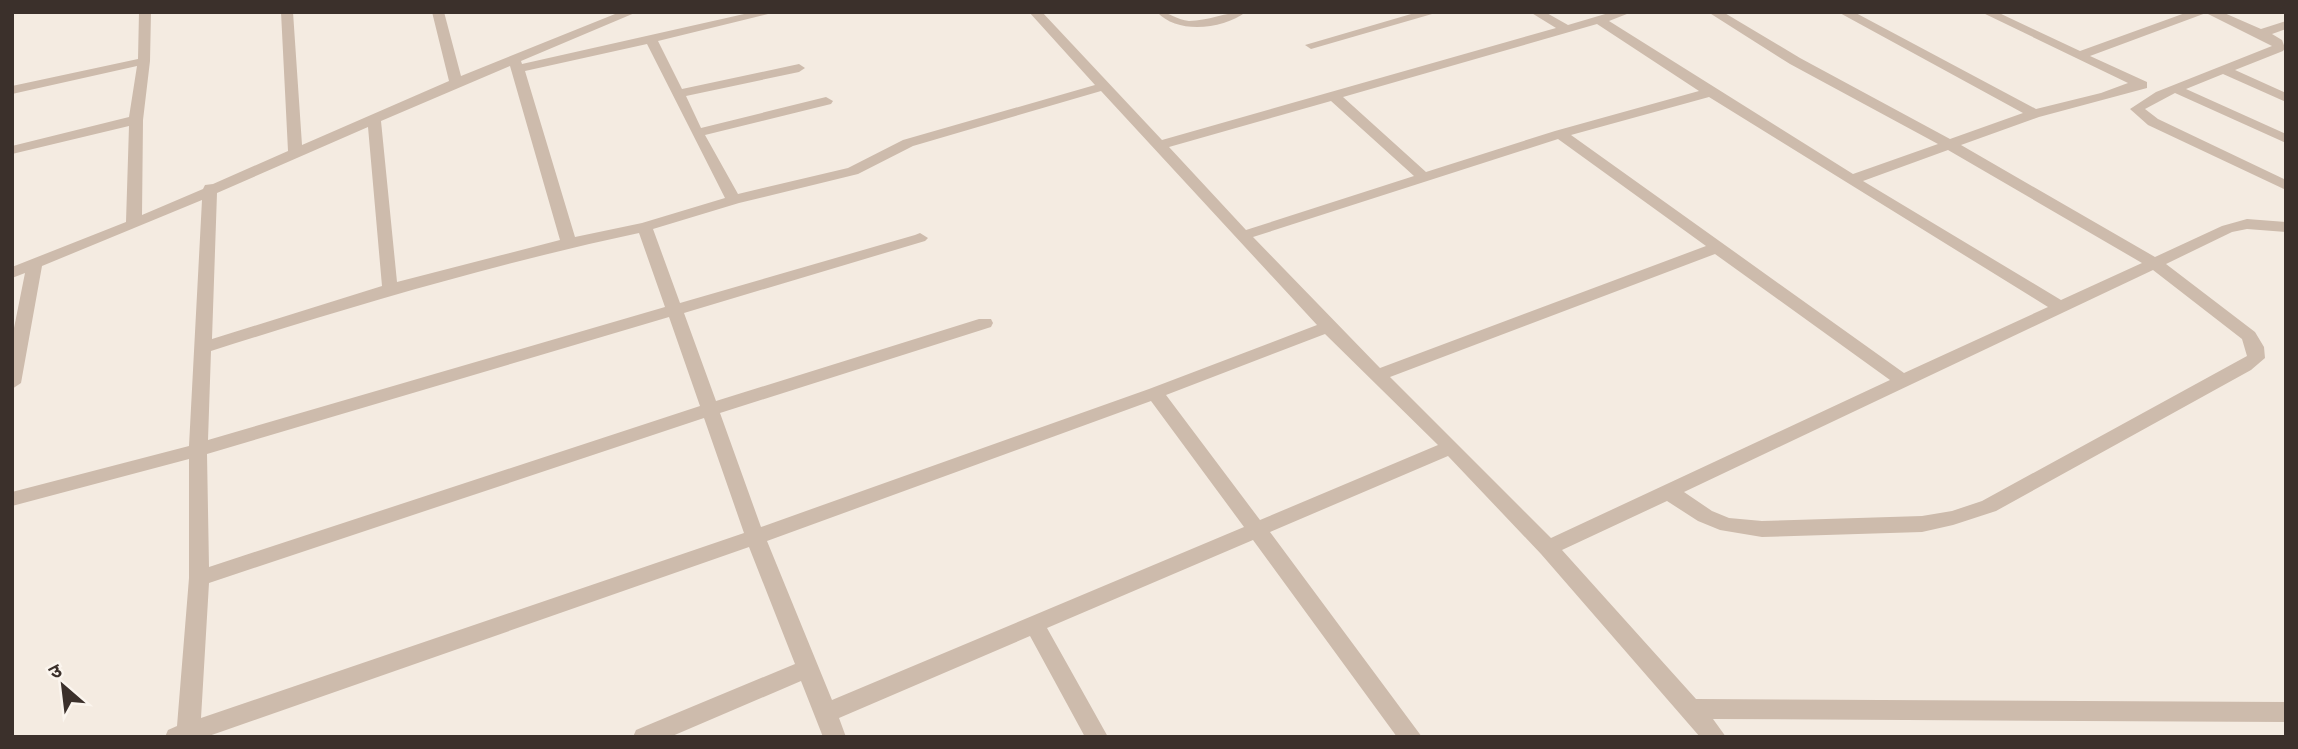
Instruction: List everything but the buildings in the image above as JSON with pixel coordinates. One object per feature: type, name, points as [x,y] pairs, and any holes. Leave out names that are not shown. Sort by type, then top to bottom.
[{"type":"street","points":[[134,224],[135,120],[144,61],[145,12]]},
{"type":"street","points":[[287,12],[295,153]]},
{"type":"street","points":[[438,12],[456,83]]},
{"type":"street","points":[[516,65],[631,12]]},
{"type":"street","points":[[12,273],[134,224],[210,188],[456,83],[516,65],[770,12]]},
{"type":"street","points":[[1035,12],[1328,327],[1451,447],[1548,548],[1714,737]]},
{"type":"street","points":[[1164,12],[1172,22],[1183,26],[1240,12]]},
{"type":"street","points":[[1311,45],[1433,12]]},
{"type":"street","points":[[1536,12],[1567,29]]},
{"type":"street","points":[[1158,146],[1626,12]]},
{"type":"street","points":[[1670,493],[1705,516],[1727,525],[1762,529],[1922,524],[1953,518],[1989,506],[2256,358],[2255,346],[2249,336],[2154,262],[1948,144],[1795,61],[1714,12]]},
{"type":"street","points":[[1844,12],[2034,114]]},
{"type":"street","points":[[1987,12],[2138,84],[2169,92],[2286,139]]},
{"type":"street","points":[[2077,56],[2200,12]]},
{"type":"street","points":[[2211,12],[2278,43],[2282,49],[2169,92],[2141,104],[2137,109],[2153,122],[2286,186]]},
{"type":"street","points":[[1600,20],[1707,93],[1854,179],[2062,308]]},
{"type":"street","points":[[2260,34],[2286,25]]},
{"type":"street","points":[[650,38],[696,133],[734,200]]},
{"type":"street","points":[[12,90],[144,61]]},
{"type":"street","points":[[516,65],[569,243]]},
{"type":"street","points":[[678,94],[799,68]]},
{"type":"street","points":[[2224,70],[2286,98]]},
{"type":"street","points":[[1854,179],[2034,114],[2106,96],[2138,84]]},
{"type":"street","points":[[202,348],[390,289],[569,243],[645,227],[734,200],[853,171],[908,143],[1102,86]]},
{"type":"street","points":[[1245,236],[1560,134],[1707,93]]},
{"type":"street","points":[[1334,96],[1423,177]]},
{"type":"street","points":[[696,133],[826,101]]},
{"type":"street","points":[[374,119],[390,289]]},
{"type":"street","points":[[12,150],[135,120]]},
{"type":"street","points":[[1560,134],[1904,382]]},
{"type":"street","points":[[210,188],[198,450],[199,578],[184,735],[755,537],[1155,393],[1328,327]]},
{"type":"street","points":[[1548,548],[2227,229],[2247,224],[2286,227]]},
{"type":"street","points":[[645,227],[755,537],[835,737]]},
{"type":"street","points":[[12,499],[198,450],[920,237]]},
{"type":"street","points":[[1378,374],[1716,248]]},
{"type":"street","points":[[12,383],[35,264]]},
{"type":"street","points":[[199,578],[711,409],[985,323]]},
{"type":"street","points":[[1155,393],[1411,737]]},
{"type":"street","points":[[824,714],[1451,447]]},
{"type":"street","points":[[1034,624],[1097,737]]},
{"type":"street","points":[[644,737],[806,668]]},
{"type":"street","points":[[1688,709],[2286,712]]}]
